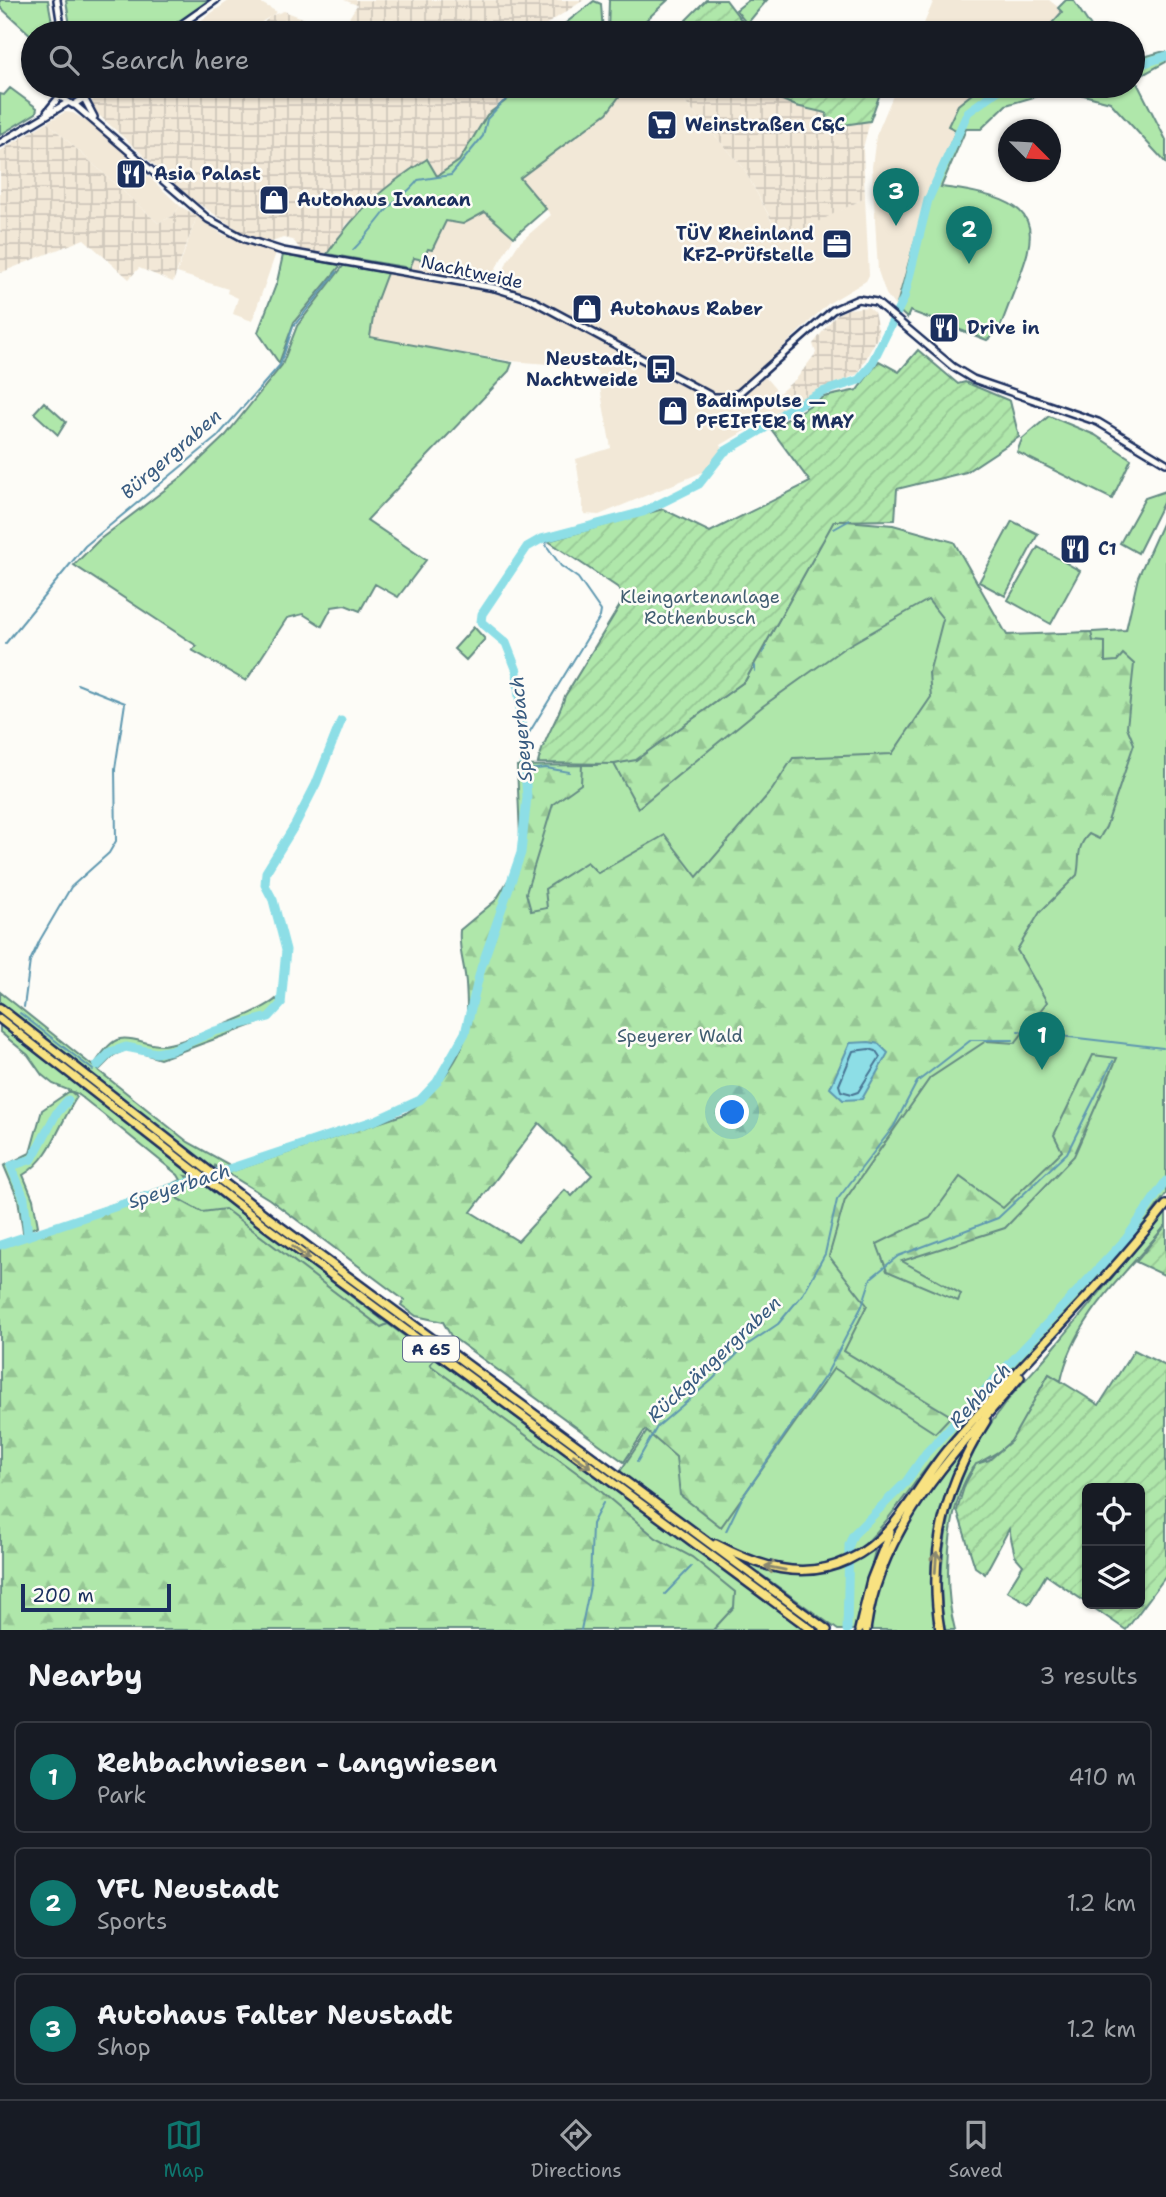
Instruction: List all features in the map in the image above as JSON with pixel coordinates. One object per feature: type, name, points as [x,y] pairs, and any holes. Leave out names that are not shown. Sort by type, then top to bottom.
[{"type":"highway","name":"A 65","points":[[0,1008],[207,1171],[662,1508],[672,1521],[813,1630]]},
{"type":"highway","name":"A 65","points":[[0,1018],[196,1173],[656,1515],[694,1532],[827,1630]]},
{"type":"highway","points":[[866,1630],[878,1581],[908,1516],[939,1471],[1166,1205]]},
{"type":"highway","points":[[694,1532],[747,1559],[772,1568],[808,1571],[855,1557],[876,1542],[899,1517],[946,1451],[1074,1312]]},
{"type":"highway","points":[[940,1630],[935,1575],[944,1512],[964,1460],[1000,1400]]},
{"type":"highway","points":[[859,1630],[875,1567],[899,1517]]},
{"type":"street","points":[[57,0],[60,21]]},
{"type":"street","points":[[186,21],[216,0]]},
{"type":"street","points":[[42,117],[58,98]]},
{"type":"street","points":[[62,98],[66,103],[75,105],[83,98]]},
{"type":"street","name":"Nachtweide","points":[[86,98],[98,122]]},
{"type":"street","points":[[0,143],[66,103]]},
{"type":"street","name":"Nachtweide","points":[[75,105],[220,228],[265,246],[495,288],[530,299],[701,391],[720,397],[733,396],[745,389],[839,306],[858,299],[869,299],[892,312],[953,367],[973,379],[1098,422],[1166,463]]},
{"type":"shaded area","points":[[230,0],[256,0],[277,12],[263,21],[200,21]]},
{"type":"shaded area","points":[[344,0],[584,0],[552,21],[347,21],[357,5]]},
{"type":"shaded area","points":[[934,0],[1049,0],[1063,11],[1054,21],[925,21]]},
{"type":"shaded area","points":[[284,11],[311,21],[265,21],[270,16]]},
{"type":"shaded area","points":[[93,98],[506,98],[487,115],[458,162],[437,176],[428,159],[347,224],[327,254],[300,249],[293,240],[283,238],[269,243],[244,234],[193,200],[92,109]]},
{"type":"shaded area","points":[[618,98],[681,98],[743,167],[781,239],[865,198],[869,275],[866,281],[829,303],[759,370],[789,405],[721,445],[723,450],[710,469],[599,515],[584,514],[576,459],[611,448],[597,371],[575,360],[568,369],[560,365],[511,361],[370,337],[375,305],[387,273],[496,293],[507,262],[519,243],[551,215],[519,178],[607,113]]},
{"type":"shaded area","points":[[681,98],[778,98],[796,106],[826,113],[830,127],[870,121],[863,148],[865,198],[782,240],[743,167]]},
{"type":"shaded area","points":[[892,98],[967,98],[958,105],[948,126],[956,129],[927,197],[896,308],[886,294],[878,271],[872,167],[876,136]]},
{"type":"shaded area","points":[[65,112],[73,113],[95,126],[180,206],[173,216],[158,223],[47,122]]},
{"type":"shaded area","points":[[47,122],[158,223],[173,216],[180,206],[197,216],[173,282],[139,268],[129,279],[84,239],[0,273],[0,151]]},
{"type":"shaded area","points":[[485,212],[514,237],[489,280],[410,268],[414,257],[432,249],[446,221],[463,224]]},
{"type":"shaded area","points":[[197,216],[222,234],[276,253],[252,321],[233,314],[238,298],[227,293],[228,289],[177,273]]},
{"type":"shaded area","points":[[868,307],[874,312],[879,334],[858,374],[789,405],[779,393],[797,378],[816,353],[813,344],[827,326],[836,315],[848,309]]},
{"type":"green space","points":[[0,0],[48,0],[52,21],[21,21],[21,26],[0,7]]},
{"type":"green space","points":[[66,0],[212,0],[181,21],[69,21]]},
{"type":"green space","points":[[609,0],[668,0],[645,21],[608,21]]},
{"type":"green space","points":[[706,0],[726,0],[742,21],[687,21]]},
{"type":"green space","points":[[749,0],[767,0],[750,21],[745,21],[736,10]]},
{"type":"green space","points":[[1066,0],[1073,0],[1087,21],[1054,21],[1062,12],[1058,8]]},
{"type":"green space","points":[[594,1],[601,4],[602,21],[568,21]]},
{"type":"green space","points":[[1166,52],[1166,62],[1145,74],[1145,57]]},
{"type":"green space","points":[[10,88],[37,108],[36,113],[0,135],[0,94],[4,95]]},
{"type":"green space","points":[[509,98],[618,98],[607,113],[520,178],[546,209],[514,237],[485,212],[463,224],[446,221],[432,250],[428,249],[423,260],[414,258],[410,268],[327,254],[360,212],[412,169],[427,159],[437,176],[459,161],[487,115]]},
{"type":"green space","points":[[778,98],[878,98],[870,121],[830,127],[826,113],[796,106]]},
{"type":"green space","points":[[967,98],[1030,98],[1006,105],[981,129],[966,129],[941,187],[981,194],[1008,203],[1024,215],[1030,230],[1021,272],[999,331],[987,340],[910,311],[907,318],[896,308],[927,197],[956,130],[948,126],[958,105]]},
{"type":"green space","points":[[1095,98],[1145,98],[1166,140],[1166,163],[1110,102]]},
{"type":"green space","points":[[283,255],[341,265],[294,322],[279,363],[258,332],[277,282]]},
{"type":"green space","points":[[344,265],[387,273],[375,305],[370,337],[512,363],[509,371],[367,520],[426,560],[398,597],[375,584],[360,611],[345,605],[332,607],[322,626],[303,614],[287,618],[246,681],[192,650],[197,646],[74,565],[99,540],[183,476],[226,435],[282,365],[297,326]]},
{"type":"green space","name":"Kleingartenanlage Rothenbusch","points":[[918,350],[958,384],[965,382],[1010,401],[1019,437],[966,472],[897,489],[895,520],[834,521],[745,681],[636,760],[614,764],[538,763],[565,696],[625,597],[617,587],[548,541],[663,509],[710,532],[810,482],[771,429],[824,397],[857,390],[879,361],[899,372]]},
{"type":"green space","points":[[44,402],[66,422],[58,435],[34,413]]},
{"type":"green space","points":[[1049,416],[1095,435],[1131,459],[1112,499],[1017,452],[1022,439]]},
{"type":"green space","points":[[1166,491],[1166,497],[1138,553],[1120,543],[1145,498]]},
{"type":"green space","points":[[1166,515],[1166,1194],[1115,1260],[945,1445],[867,1542],[854,1554],[824,1566],[800,1567],[767,1563],[764,1569],[806,1574],[847,1563],[872,1549],[875,1551],[855,1630],[838,1630],[760,1574],[749,1589],[804,1630],[575,1630],[430,1364],[435,1358],[610,1486],[652,1424],[547,908],[532,915],[511,893],[525,854],[525,796],[582,765],[597,765],[829,545],[1007,637],[1126,630],[1138,577]]},
{"type":"green space","name":"Speyerer Wald","points":[[834,520],[893,525],[954,542],[1007,635],[1091,632],[1093,641],[1105,642],[1105,662],[1117,661],[1123,654],[1134,664],[1127,727],[1134,744],[1106,827],[1099,839],[1089,834],[1085,839],[1080,849],[1077,875],[1040,912],[1017,950],[1047,1002],[1015,1043],[986,1041],[930,1078],[845,1200],[829,1256],[867,1305],[844,1351],[951,1416],[935,1433],[834,1368],[721,1527],[680,1495],[676,1457],[645,1430],[624,1462],[451,1336],[443,1322],[416,1316],[401,1305],[404,1300],[269,1199],[227,1173],[405,1114],[424,1099],[451,1067],[463,1044],[467,1027],[460,930],[496,900],[521,859],[517,766],[582,765],[581,784],[553,804],[526,893],[531,911],[547,908],[545,889],[587,862],[598,873],[665,835],[697,877],[772,790],[793,758],[892,754],[931,697],[929,673],[943,619],[928,600],[844,648],[763,706],[638,808],[614,764],[636,759],[745,681]],"holes":[[[539,1123],[592,1175],[572,1196],[565,1190],[518,1241],[471,1212]]]},
{"type":"green space","points":[[1012,521],[1038,534],[1005,596],[979,582]]},
{"type":"green space","points":[[1038,547],[1080,571],[1051,624],[1008,600]]},
{"type":"green space","points":[[474,627],[485,639],[466,660],[454,649]]},
{"type":"green space","points":[[0,992],[188,1142],[228,1164],[233,1170],[225,1173],[215,1166],[214,1170],[0,1002]]},
{"type":"green space","points":[[276,999],[284,1004],[269,1019],[185,1050],[160,1059],[128,1049],[114,1055],[99,1070],[94,1065],[108,1046],[120,1039],[157,1045],[172,1043],[239,1019]]},
{"type":"green space","points":[[0,1024],[194,1177],[186,1176],[198,1185],[203,1184],[388,1324],[381,1328],[300,1269],[212,1212],[202,1212],[178,1199],[172,1184],[181,1180],[178,1175],[78,1094],[53,1084],[42,1075],[28,1055],[0,1032]]},
{"type":"green space","points":[[1093,1055],[1117,1058],[1074,1156],[1005,1228],[902,1261],[961,1294],[958,1301],[887,1271],[877,1244],[930,1218],[960,1177],[1003,1208],[1062,1151],[1054,1135]]},
{"type":"green space","points":[[70,1091],[77,1097],[48,1150],[33,1168],[23,1175],[33,1199],[38,1226],[23,1232],[18,1199],[4,1166],[30,1153],[42,1110]]},
{"type":"green space","points":[[172,1184],[178,1199],[202,1212],[225,1209],[381,1327],[388,1324],[435,1358],[430,1365],[591,1483],[656,1538],[692,1557],[735,1592],[734,1607],[713,1630],[0,1630],[0,1243]]},
{"type":"green space","points":[[1166,1212],[1166,1225],[1119,1278],[1090,1316],[1077,1337],[1061,1381],[1049,1374],[1008,1445],[979,1463],[970,1472],[956,1507],[949,1549],[949,1592],[955,1630],[944,1630],[942,1569],[951,1511],[960,1483],[986,1430],[1010,1397]]},
{"type":"green space","points":[[1166,1225],[1166,1276],[1136,1262]]},
{"type":"green space","points":[[1134,1350],[1166,1366],[1166,1576],[1145,1604],[1145,1483],[1082,1483],[1082,1600],[1046,1575],[1029,1604],[1007,1591],[1023,1565],[1015,1556],[1009,1529],[985,1574],[975,1567],[957,1510],[965,1484],[976,1464],[989,1460],[1011,1441],[1049,1374],[1099,1405]]},
{"type":"green space","points":[[974,1434],[945,1500],[936,1536],[933,1592],[937,1630],[869,1630],[884,1575],[908,1525]]},
{"type":"green space","points":[[1095,1609],[1142,1609],[1126,1630]]},
{"type":"water","points":[[850,1043],[879,1044],[888,1053],[862,1099],[843,1100],[830,1088]]},
{"type":"waterway","name":"Speyerbach","points":[[1145,63],[1166,56]]},
{"type":"waterway","name":"Bürgergraben","points":[[353,250],[389,207],[418,180],[451,175],[483,136],[487,119],[509,98]]},
{"type":"waterway","name":"Speyerbach","points":[[0,1245],[376,1120],[420,1100],[437,1082],[465,1033],[481,968],[521,853],[527,797],[517,671],[506,643],[481,622],[482,614],[527,547],[541,539],[643,512],[699,484],[724,452],[770,425],[786,411],[822,392],[859,380],[870,367],[904,298],[928,200],[968,112],[987,98]]},
{"type":"waterway","name":"Bürgergraben","points":[[5,644],[85,546],[217,437],[280,365],[293,327],[337,272]]},
{"type":"waterway","points":[[834,529],[850,520]]},
{"type":"waterway","points":[[521,746],[600,617],[601,611],[578,578],[561,566],[546,545],[548,538]]},
{"type":"waterway","points":[[763,653],[766,647]]},
{"type":"waterway","points":[[755,666],[755,671]]},
{"type":"waterway","points":[[24,1007],[30,961],[40,940],[71,887],[109,853],[116,841],[115,769],[125,703],[77,684]]},
{"type":"waterway","points":[[97,1066],[111,1052],[126,1047],[156,1053],[172,1050],[215,1031],[269,1017],[281,1004],[286,950],[273,900],[265,885],[266,872],[316,784],[341,721]]},
{"type":"waterway","points":[[526,770],[546,768],[569,772]]},
{"type":"waterway","points":[[20,1013],[93,1070]]},
{"type":"waterway","name":"Rückgängergraben","points":[[1018,1031],[1163,1048]]},
{"type":"waterway","name":"Rückgängergraben","points":[[637,1462],[657,1427],[712,1380],[744,1347],[778,1324],[803,1294],[825,1254],[837,1200],[894,1126],[917,1082],[971,1040],[1013,1040]]},
{"type":"waterway","points":[[726,1531],[742,1498],[827,1373],[862,1306],[871,1278],[898,1256],[998,1218],[1067,1153],[1113,1061]]},
{"type":"waterway","points":[[28,1236],[24,1198],[11,1166],[32,1159],[56,1114],[68,1100]]},
{"type":"waterway","name":"Rehbach","points":[[847,1630],[849,1545],[853,1535],[906,1482],[926,1453],[1126,1239],[1166,1181]]},
{"type":"waterway","name":"Rückgängergraben","points":[[581,1630],[590,1586],[592,1524],[603,1503]]},
{"type":"waterway","points":[[665,1594],[691,1567]]},
{"type":"place","name":"Weinstraßen C&C","points":[[662,125]]},
{"type":"place","name":"Asia Palast","points":[[131,174]]},
{"type":"place","name":"Autohaus Ivancan","points":[[274,200]]},
{"type":"place","name":"Autohaus Falter Neustadt","points":[[896,226]]},
{"type":"place","name":"TÜV Rheinland KFZ-Prüfstelle","points":[[837,244]]},
{"type":"place","name":"VFL Neustadt","points":[[969,264]]},
{"type":"place","name":"Autohaus Raber","points":[[587,309]]},
{"type":"place","name":"Drive in","points":[[944,328]]},
{"type":"place","name":"Neustadt, Nachtweide","points":[[661,369]]},
{"type":"place","name":"Badimpulse — PFEIFFER & MAY","points":[[673,411]]},
{"type":"place","name":"C1","points":[[1075,549]]},
{"type":"place","name":"Rehbachwiesen - Langwiesen","points":[[1042,1070]]}]
